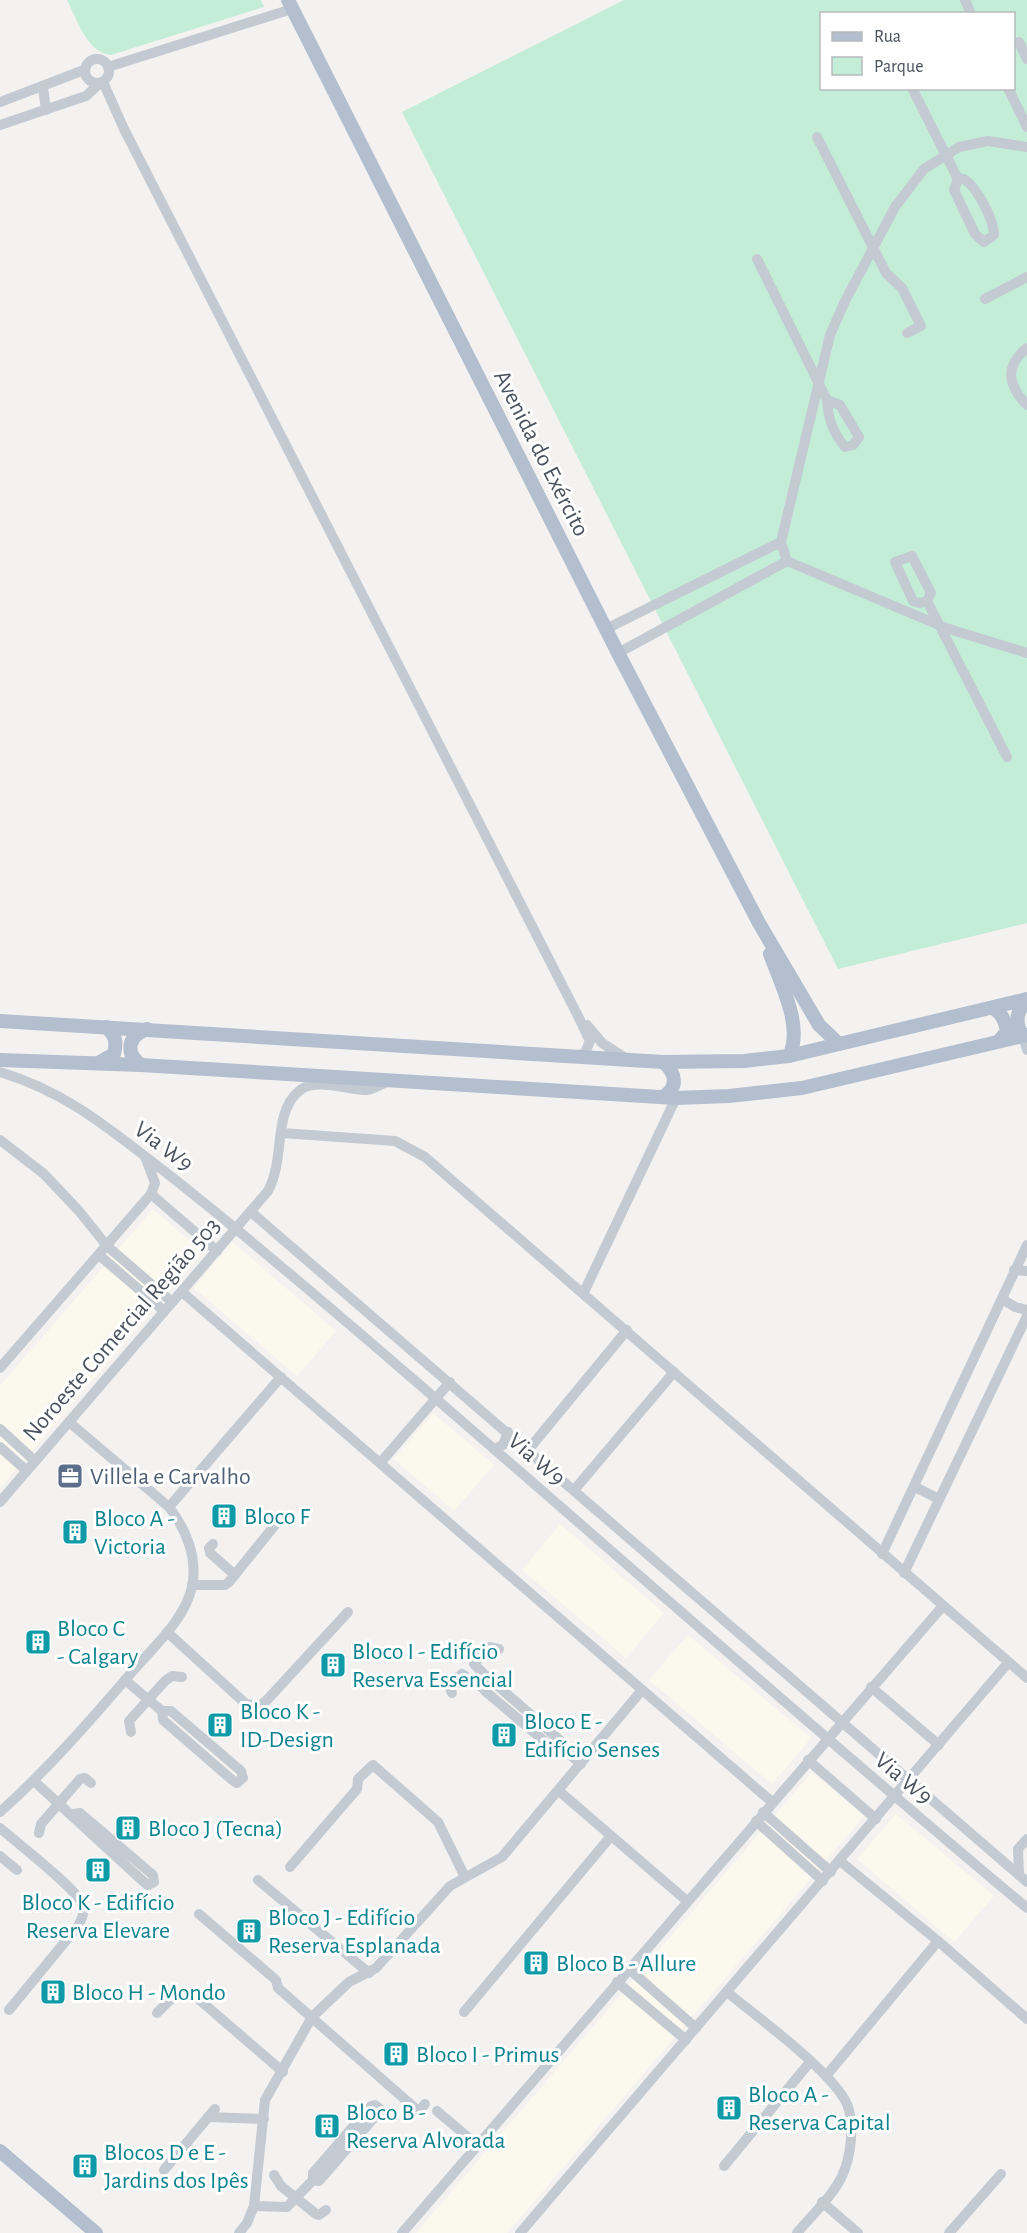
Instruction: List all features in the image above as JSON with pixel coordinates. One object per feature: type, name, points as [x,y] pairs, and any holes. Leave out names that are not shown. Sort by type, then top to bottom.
[{"type":"main road","name":"Avenida do Exército","points":[[290,4],[618,653],[759,923],[819,1025],[839,1044]]},
{"type":"main road","name":"Avenida do Exército","points":[[759,923],[793,1023],[794,1046],[789,1056]]},
{"type":"main road","points":[[0,1021],[663,1062],[744,1061],[789,1056],[1027,1000]]},
{"type":"main road","points":[[0,1060],[141,1065],[670,1097],[729,1096],[802,1088],[1025,1035],[1017,1020],[1022,1005],[1027,1000]]},
{"type":"main road","points":[[993,1008],[1002,1014],[1006,1023],[1007,1031],[999,1041]]},
{"type":"main road","points":[[99,1064],[114,1054],[117,1043],[115,1034],[106,1027]]},
{"type":"main road","points":[[141,1065],[131,1057],[129,1048],[132,1040],[147,1029]]},
{"type":"main road","points":[[663,1062],[673,1070],[675,1078],[670,1097]]},
{"type":"main road","points":[[0,2151],[96,2233]]},
{"type":"street","points":[[108,67],[290,4]]},
{"type":"street","points":[[1019,42],[1027,59]]},
{"type":"street","points":[[0,102],[43,88],[84,70],[94,59],[105,62],[108,67],[109,74],[86,96],[0,125]]},
{"type":"street","points":[[84,70],[89,81],[102,82]]},
{"type":"street","points":[[102,82],[130,141],[578,1016],[590,1041],[585,1053],[577,1056]]},
{"type":"street","points":[[43,88],[46,110]]},
{"type":"street","points":[[913,90],[958,179]]},
{"type":"street","points":[[1009,90],[1027,126]]},
{"type":"street","points":[[817,137],[886,273],[902,288],[921,326],[907,333]]},
{"type":"street","points":[[1027,147],[988,141],[959,147],[924,169],[895,207],[845,301],[830,335],[781,542],[787,561],[938,624],[1027,653]]},
{"type":"street","points":[[958,179],[964,179],[972,186],[991,222],[994,235],[984,242],[975,234],[954,189],[958,179]]},
{"type":"street","points":[[757,259],[828,400]]},
{"type":"street","points":[[985,299],[1027,277]]},
{"type":"street","points":[[1027,348],[1014,360],[1010,376],[1013,387],[1027,405]]},
{"type":"street","points":[[606,629],[781,542]]},
{"type":"street","points":[[618,653],[787,561]]},
{"type":"street","points":[[927,601],[1007,757]]},
{"type":"street","points":[[578,1016],[602,1043],[630,1060]]},
{"type":"street","points":[[1025,1035],[1027,1050]]},
{"type":"street","name":"Via W9","points":[[0,1072],[33,1081],[60,1095],[237,1228],[436,1398],[825,1740],[1027,1908]]},
{"type":"street","name":"Noroeste Comercial Região 503","points":[[0,1502],[237,1228],[275,1179],[280,1162],[284,1111],[302,1089],[319,1086],[370,1090],[390,1080]]},
{"type":"street","points":[[584,1292],[670,1097]]},
{"type":"street","points":[[282,1133],[394,1141],[411,1148],[584,1292],[942,1607],[1027,1678]]},
{"type":"street","points":[[0,1140],[44,1174],[79,1211],[107,1246],[172,1302]]},
{"type":"street","points":[[1,1364],[151,1194],[155,1183],[144,1156]]},
{"type":"street","points":[[151,1194],[217,1251]]},
{"type":"street","name":"Via W9","points":[[250,1212],[529,1449],[1023,1878]]},
{"type":"street","points":[[882,1554],[1027,1245]]},
{"type":"street","points":[[99,1255],[164,1311]]},
{"type":"street","points":[[1014,1270],[1027,1271]]},
{"type":"street","points":[[182,1292],[772,1802]]},
{"type":"street","points":[[1002,1299],[1015,1307],[1027,1310]]},
{"type":"street","points":[[904,1573],[1027,1316]]},
{"type":"street","points":[[529,1449],[627,1330]]},
{"type":"street","points":[[398,1365],[401,1358],[415,1352]]},
{"type":"street","points":[[574,1489],[674,1372]]},
{"type":"street","points":[[169,1507],[281,1377]]},
{"type":"street","points":[[381,1462],[450,1382]]},
{"type":"street","points":[[0,1812],[34,1781],[167,1632],[183,1612],[192,1585],[189,1540],[169,1507],[69,1422]]},
{"type":"street","points":[[0,1430],[35,1461]]},
{"type":"street","points":[[494,1449],[503,1445],[508,1432]]},
{"type":"street","points":[[0,1447],[27,1471]]},
{"type":"street","points":[[915,1487],[939,1499]]},
{"type":"street","points":[[192,1585],[225,1585],[236,1575],[275,1525]]},
{"type":"street","points":[[213,1544],[209,1548],[210,1553],[236,1575]]},
{"type":"street","points":[[402,2233],[942,1607]]},
{"type":"street","points":[[167,1632],[246,1704],[259,1706],[348,1612]]},
{"type":"street","points":[[486,1684],[474,1664],[489,1647],[499,1649]]},
{"type":"street","points":[[520,2233],[1008,1663]]},
{"type":"street","points":[[452,1693],[449,1686],[462,1674],[486,1684],[564,1744],[564,1749],[581,1764]]},
{"type":"street","points":[[131,1732],[129,1721],[148,1700],[172,1676],[182,1677]]},
{"type":"street","points":[[125,1680],[162,1711],[171,1711],[241,1771],[243,1778],[237,1783],[231,1779],[163,1720],[162,1711]]},
{"type":"street","points":[[871,1687],[939,1745]]},
{"type":"street","points":[[240,2233],[254,2206],[268,2094],[283,2072],[312,2017],[349,1982],[369,1973],[450,1886],[502,1857],[642,1690]]},
{"type":"street","points":[[808,1760],[876,1819]]},
{"type":"street","points":[[290,1867],[357,1789],[359,1778],[373,1765],[438,1822],[465,1878]]},
{"type":"street","points":[[39,1833],[41,1824],[82,1778],[91,1783]]},
{"type":"street","points":[[34,1781],[74,1814],[75,1821],[145,1883],[148,1885],[154,1882],[153,1875],[80,1813],[74,1814]]},
{"type":"street","points":[[559,1791],[687,1901]]},
{"type":"street","points":[[763,1812],[827,1876]]},
{"type":"street","points":[[756,1821],[827,1876]]},
{"type":"street","points":[[0,1828],[69,1889],[81,1903],[84,1915],[78,1926],[9,2010]]},
{"type":"street","points":[[464,2012],[611,1836]]},
{"type":"street","points":[[994,1852],[1018,1849],[1027,1839]]},
{"type":"street","points":[[1018,1849],[1023,1878]]},
{"type":"street","points":[[0,1856],[17,1870]]},
{"type":"street","points":[[840,1861],[938,1941],[1027,2019]]},
{"type":"street","points":[[258,1880],[369,1973]]},
{"type":"street","points":[[199,1914],[277,1981],[278,1988],[416,2109],[420,2110],[425,2104]]},
{"type":"street","points":[[826,2076],[938,1941]]},
{"type":"street","points":[[629,1969],[696,2028]]},
{"type":"street","points":[[617,1982],[686,2040]]},
{"type":"street","points":[[157,2013],[175,1995],[185,1992],[195,1996],[283,2072]]},
{"type":"street","points":[[728,1992],[826,2076],[848,2106],[850,2135],[848,2159],[842,2178],[797,2233]]},
{"type":"street","points":[[724,2166],[810,2062]]},
{"type":"street","points":[[254,2206],[284,2208],[296,2198],[313,2180],[313,2174],[375,2104],[379,2112],[319,2181],[313,2180]]},
{"type":"street","points":[[437,2111],[477,2145]]},
{"type":"street","points":[[164,2170],[212,2113],[264,2119]]},
{"type":"street","points":[[949,2233],[1001,2174]]},
{"type":"street","points":[[274,2175],[281,2186],[316,2214],[319,2215],[326,2210]]},
{"type":"street","points":[[822,2202],[858,2233]]},
{"type":"shaded area","points":[[153,1209],[203,1252],[0,1488],[0,1386]]},
{"type":"shaded area","points":[[232,1242],[336,1331],[297,1376],[194,1288]]},
{"type":"shaded area","points":[[433,1413],[494,1465],[454,1511],[394,1459]]},
{"type":"shaded area","points":[[560,1524],[664,1613],[626,1658],[522,1570]]},
{"type":"shaded area","points":[[688,1635],[811,1738],[772,1784],[649,1680]]},
{"type":"shaded area","points":[[812,1772],[864,1816],[507,2233],[416,2233]]},
{"type":"shaded area","points":[[896,1814],[994,1896],[954,1942],[857,1859]]},
{"type":"green space","points":[[67,0],[261,0],[264,7],[111,55],[103,53],[89,42]]},
{"type":"green space","points":[[624,0],[1027,0],[1027,923],[838,969],[402,112]]},
{"type":"place","name":"Villela e Carvalho","points":[[70,1476]]},
{"type":"place","name":"Bloco F","points":[[224,1516]]},
{"type":"place","name":"Bloco A - Victoria","points":[[75,1532]]},
{"type":"place","name":"Bloco C - Calgary","points":[[38,1642]]},
{"type":"place","name":"Bloco I - Edifício Reserva Essencial","points":[[333,1665]]},
{"type":"place","name":"Bloco K - ID-Design","points":[[220,1725]]},
{"type":"place","name":"Bloco E - Edifício Senses","points":[[504,1735]]},
{"type":"place","name":"Bloco J (Tecna)","points":[[128,1828]]},
{"type":"place","name":"Bloco K - Edifício Reserva Elevare","points":[[98,1870]]},
{"type":"place","name":"Bloco J - Edifício Reserva Esplanada","points":[[249,1931]]},
{"type":"place","name":"Bloco B - Allure","points":[[536,1963]]},
{"type":"place","name":"Bloco H - Mondo","points":[[53,1992]]},
{"type":"place","name":"Bloco I - Primus","points":[[396,2054]]},
{"type":"place","name":"Bloco A - Reserva Capital","points":[[729,2108]]},
{"type":"place","name":"Bloco B - Reserva Alvorada","points":[[327,2126]]},
{"type":"place","name":"Blocos D e E - Jardins dos Ipês","points":[[85,2166]]}]
